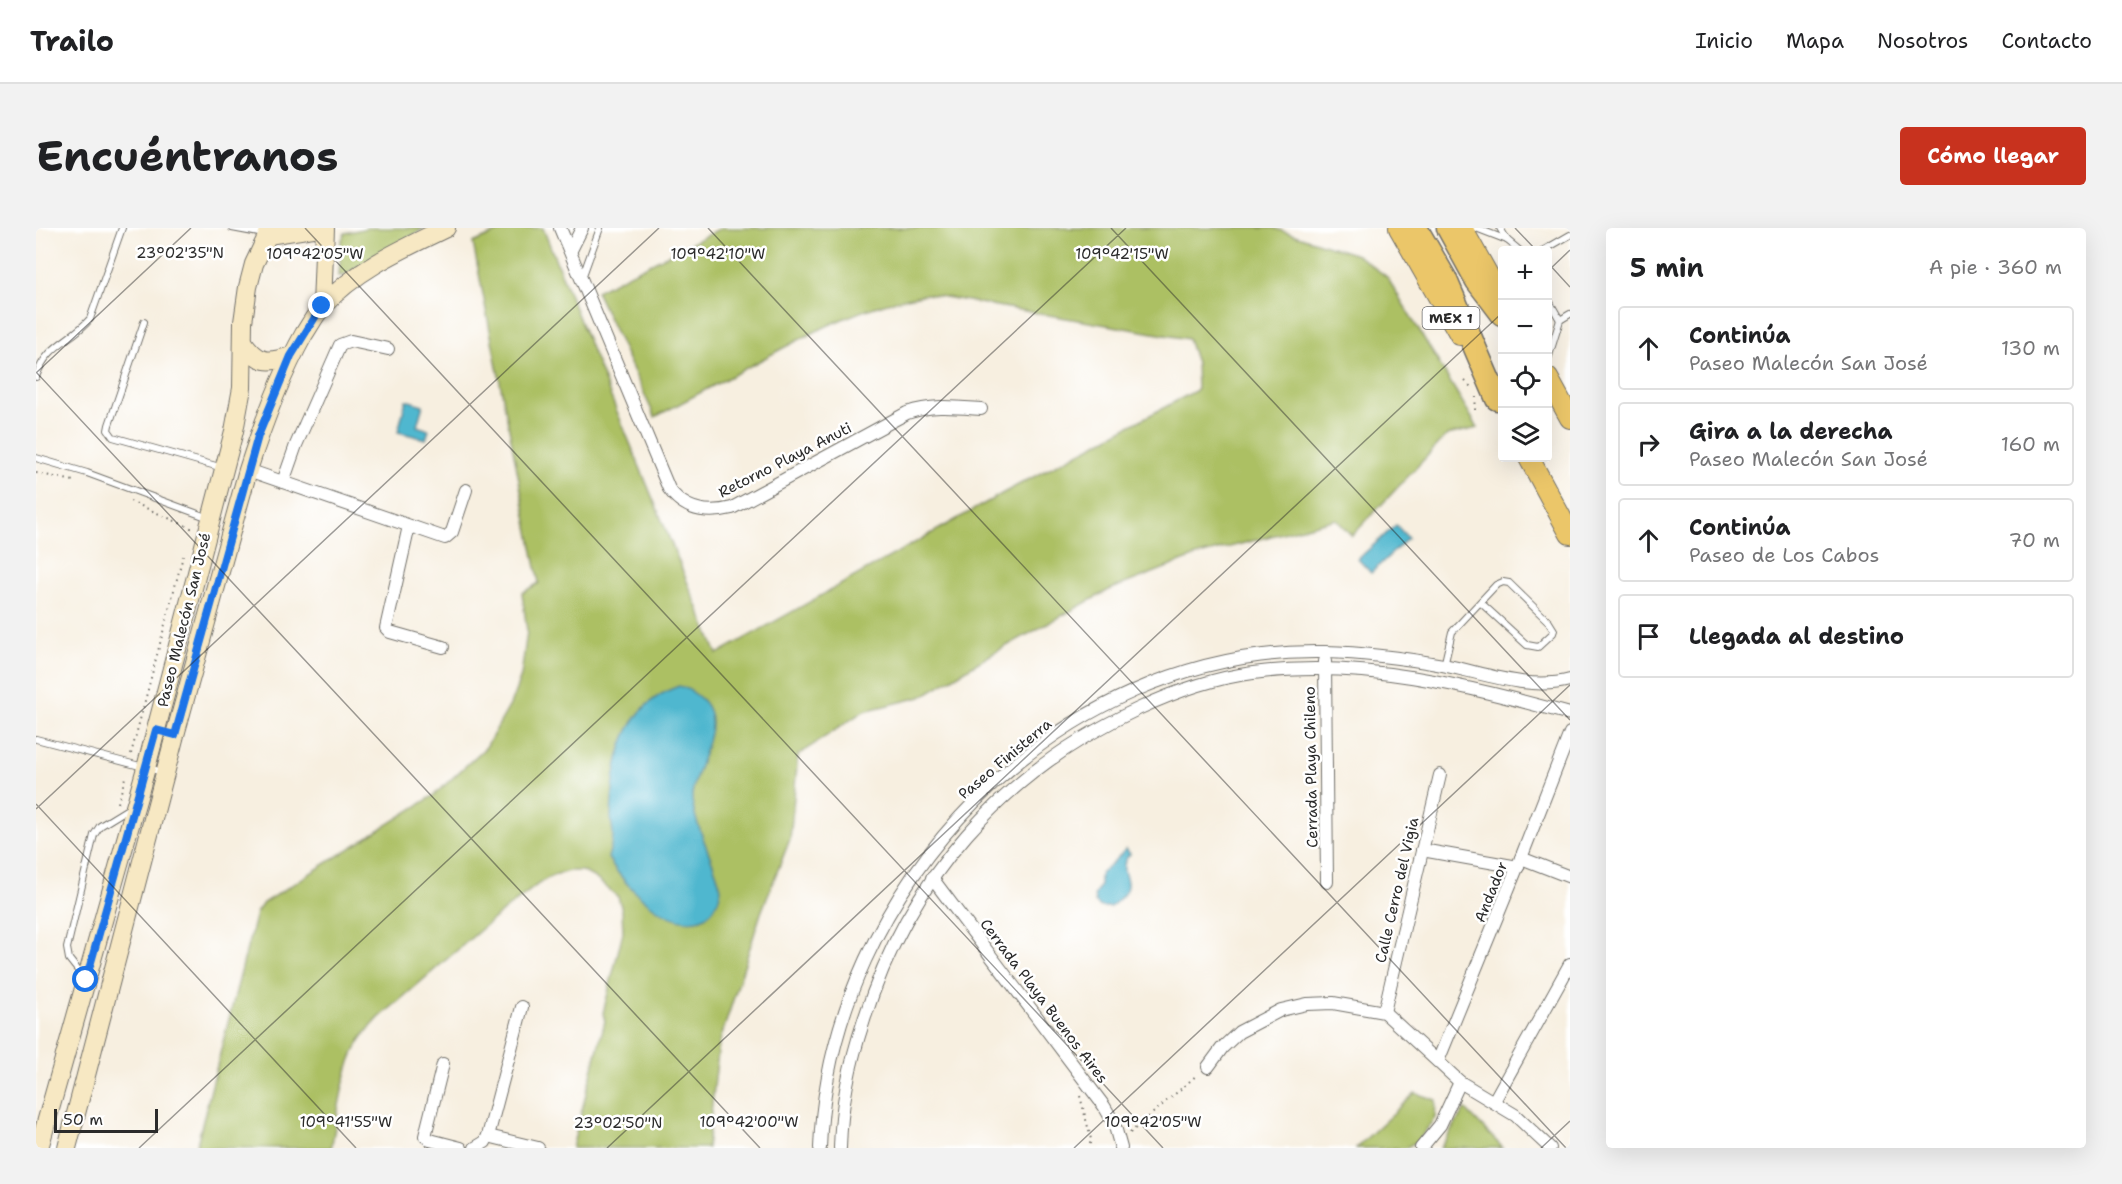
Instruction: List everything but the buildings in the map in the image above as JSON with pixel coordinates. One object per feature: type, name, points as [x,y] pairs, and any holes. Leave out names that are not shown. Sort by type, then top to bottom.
[{"type":"highway","points":[[1416,228],[1445,278],[1498,399]]},
{"type":"highway","points":[[1448,228],[1477,281],[1498,308]]},
{"type":"main road","points":[[269,231],[313,228]]},
{"type":"main road","points":[[322,306],[324,228]]},
{"type":"main road","points":[[322,306],[381,260],[446,228]]},
{"type":"main road","name":"MEX 1","points":[[1399,228],[1498,401]]},
{"type":"main road","points":[[1462,228],[1498,291]]},
{"type":"main road","name":"Paseo Malecón San José","points":[[39,1148],[146,768],[239,409],[243,322],[248,287],[254,264],[269,231]]},
{"type":"main road","name":"Paseo Malecón San José","points":[[67,1148],[96,1045],[175,735],[258,436],[291,356],[322,306]]},
{"type":"main road","points":[[243,343],[257,358],[267,361],[276,361],[291,356]]},
{"type":"main road","points":[[1552,385],[1570,418]]},
{"type":"main road","points":[[1531,462],[1570,534]]},
{"type":"main road","points":[[156,730],[175,735]]},
{"type":"street","name":"Retorno Playa Anuti","points":[[560,228],[669,489],[675,497],[693,508],[704,511],[732,508],[907,413],[924,407],[981,409]]},
{"type":"street","points":[[571,250],[582,228]]},
{"type":"street","points":[[283,482],[296,445],[340,345],[351,341],[388,349]]},
{"type":"street","points":[[248,470],[409,526],[448,537],[452,532],[466,490]]},
{"type":"street","points":[[409,526],[386,628],[390,632],[443,647]]},
{"type":"street","name":"Paseo Finisterra","points":[[820,1148],[821,1118],[836,1044],[860,973],[896,900],[947,830],[979,798],[1030,753],[1078,720],[1152,684],[1180,674],[1250,657],[1325,652],[1380,656],[1528,682],[1549,683],[1570,680]]},
{"type":"street","name":"Cerrada Playa Chileno","points":[[1325,652],[1327,882]]},
{"type":"street","points":[[1250,657],[1253,673]]},
{"type":"street","name":"Paseo Finisterra","points":[[840,1148],[840,1120],[854,1049],[884,963],[902,927],[932,878],[962,841],[1015,788],[1045,762],[1082,737],[1156,701],[1201,684],[1253,673],[1324,668],[1366,670],[1431,679],[1570,714]]},
{"type":"street","name":"Andador","points":[[1437,1061],[1570,733]]},
{"type":"street","name":"Calle Cerro del Vigia","points":[[1384,1012],[1440,775]]},
{"type":"street","points":[[1422,850],[1519,862],[1570,877]]},
{"type":"street","name":"Cerrada Playa Buenos Aires","points":[[932,878],[1084,1079],[1114,1123],[1120,1145]]},
{"type":"street","points":[[1494,1101],[1570,964]]},
{"type":"street","points":[[1208,1067],[1222,1048],[1239,1032],[1281,1010],[1307,1004],[1333,1003],[1384,1012],[1460,1082],[1515,1115],[1547,1147]]},
{"type":"street","points":[[476,1148],[485,1142],[488,1136],[522,1007]]},
{"type":"street","points":[[443,1064],[425,1132],[428,1138],[439,1145],[461,1148]]},
{"type":"street","points":[[1421,1148],[1440,1125],[1460,1082]]},
{"type":"street","points":[[821,1118],[840,1120]]},
{"type":"street","points":[[488,1136],[538,1148]]},
{"type":"lane","points":[[36,378],[46,356],[84,327],[90,319],[122,228]]},
{"type":"lane","points":[[232,228],[269,231]]},
{"type":"lane","points":[[582,278],[600,228]]},
{"type":"lane","points":[[1476,228],[1507,240],[1514,246]]},
{"type":"lane","points":[[1500,228],[1507,240]]},
{"type":"lane","points":[[1551,246],[1570,235]]},
{"type":"lane","points":[[1549,300],[1560,320]]},
{"type":"lane","points":[[1550,354],[1560,320],[1570,314]]},
{"type":"lane","points":[[144,322],[110,425],[110,434],[113,437],[223,468]]},
{"type":"lane","points":[[1552,379],[1559,398]]},
{"type":"lane","points":[[36,458],[135,489],[210,519]]},
{"type":"lane","points":[[1444,666],[1452,632],[1480,602],[1496,585],[1503,582],[1509,583],[1550,622],[1553,626],[1553,633],[1538,647],[1527,645],[1480,602]]},
{"type":"lane","points":[[36,739],[165,773]]},
{"type":"lane","points":[[86,980],[74,968],[67,954],[94,836],[100,826],[135,806]]},
{"type":"path","points":[[1465,381],[1476,393],[1475,410]]},
{"type":"path","points":[[36,473],[82,482]]},
{"type":"path","points":[[126,499],[191,528]]},
{"type":"path","points":[[1120,1145],[1208,1067]]},
{"type":"path","points":[[1084,1079],[1079,1099],[1091,1139],[1089,1148]]},
{"type":"green space","points":[[367,228],[425,228],[345,275],[339,276],[341,242],[345,233]]},
{"type":"green space","points":[[507,228],[543,228],[717,654],[1005,492],[1197,390],[1196,363],[1188,339],[927,294],[904,298],[862,311],[801,338],[655,417],[596,291],[721,228],[1273,228],[1357,255],[1387,277],[1478,428],[1447,435],[1352,536],[1336,519],[1199,555],[1109,590],[992,654],[921,697],[864,711],[798,755],[790,839],[761,913],[719,1044],[707,1148],[572,1148],[605,1021],[603,1013],[623,932],[622,910],[618,897],[595,878],[582,871],[569,871],[541,882],[492,920],[368,1030],[358,1044],[348,1068],[331,1148],[196,1148],[256,913],[263,903],[433,796],[486,747],[510,705],[521,676],[527,631],[522,593],[539,583],[473,243]]},
{"type":"green space","points":[[1415,1093],[1436,1100],[1435,1118],[1418,1141],[1405,1148],[1356,1148]]},
{"type":"green space","points":[[1465,1109],[1503,1148],[1440,1148]]},
{"type":"water","points":[[406,400],[423,405],[417,426],[429,430],[426,439],[398,432]]},
{"type":"water","points":[[1396,525],[1408,538],[1371,573],[1358,559]]},
{"type":"water","points":[[679,686],[699,697],[707,707],[711,718],[708,744],[692,796],[695,816],[721,889],[717,902],[709,914],[701,919],[688,921],[674,918],[648,903],[624,880],[608,858],[613,838],[612,796],[624,739],[644,707],[660,695]]},
{"type":"water","points":[[1126,849],[1130,854],[1124,865],[1127,882],[1125,892],[1110,907],[1101,907],[1095,902],[1094,896],[1100,886],[1100,875]]},
{"type":"route","points":[[86,980],[156,730],[175,735],[258,436],[291,356],[322,306]]}]
